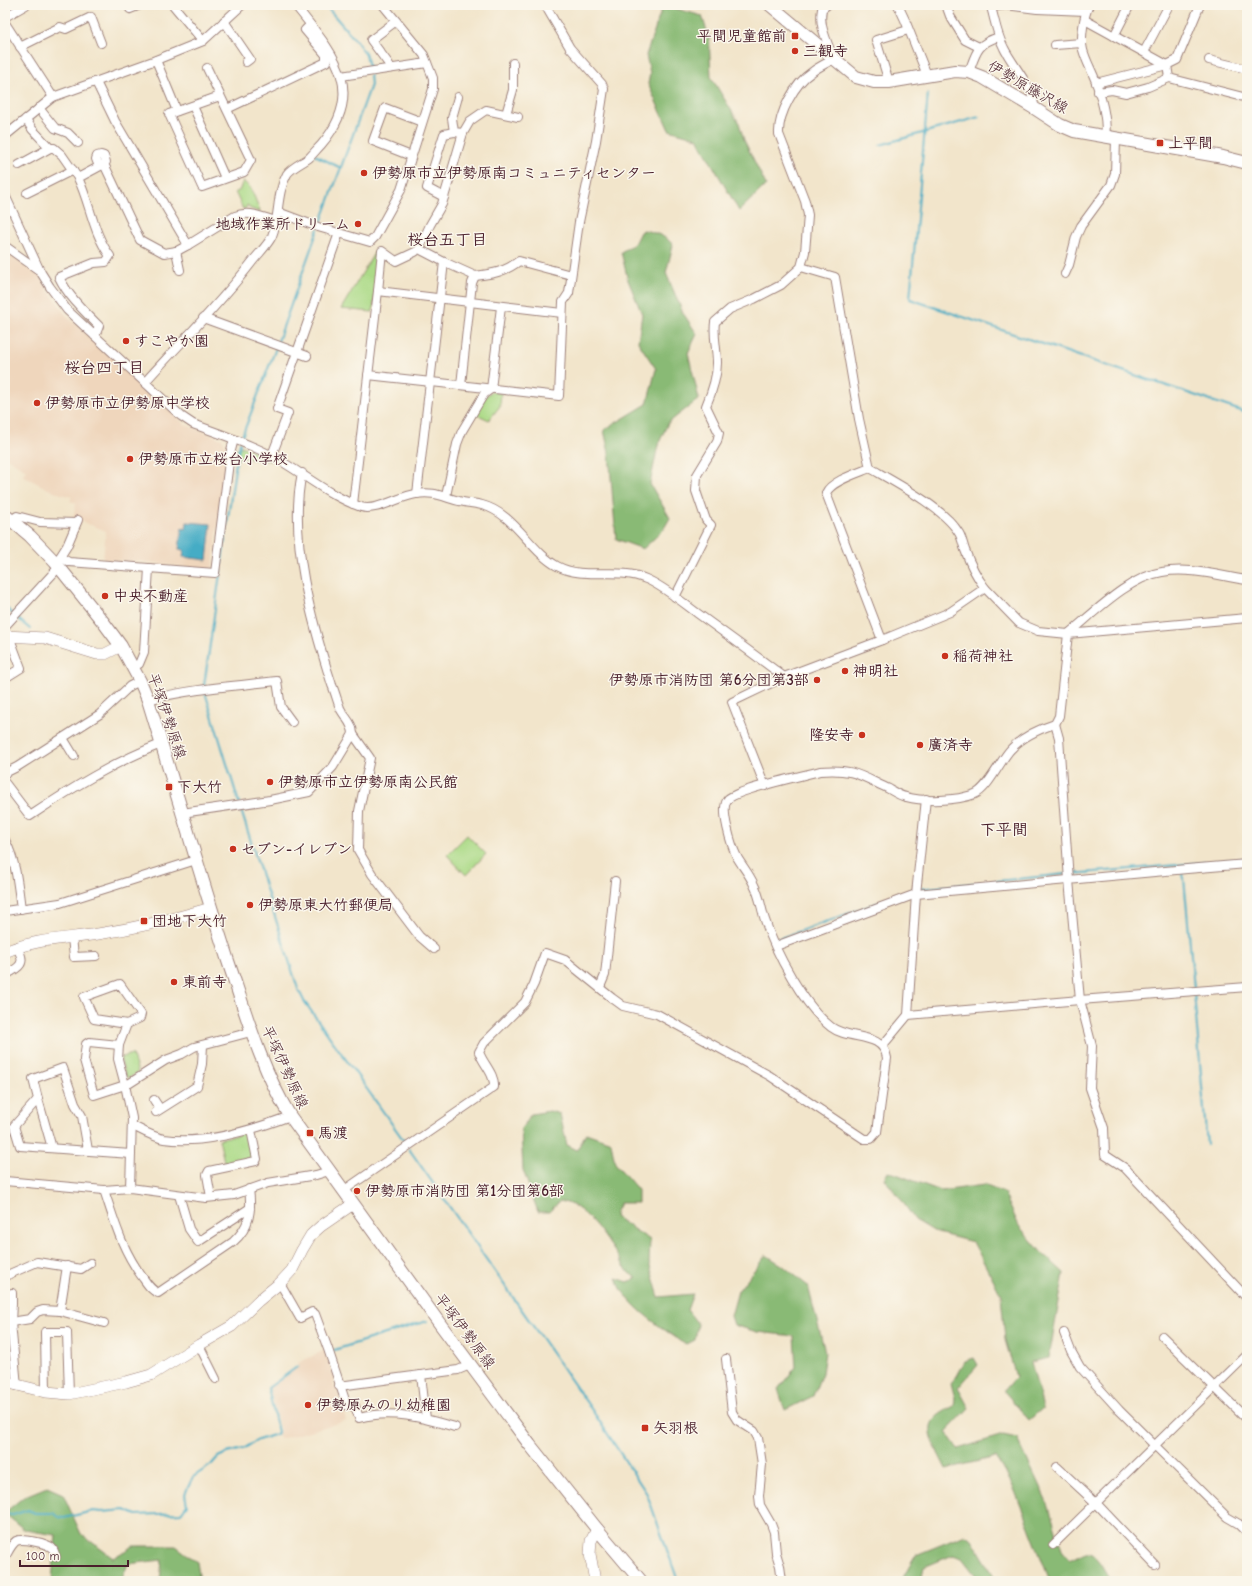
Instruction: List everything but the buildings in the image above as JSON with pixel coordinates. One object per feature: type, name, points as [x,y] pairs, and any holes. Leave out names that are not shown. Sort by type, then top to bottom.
[{"type":"main road","name":"伊勢原藤沢線","points":[[770,5],[856,77],[874,82],[889,82],[955,71],[969,72],[982,77],[1067,128],[1111,138],[1223,157],[1247,163]]},
{"type":"main road","name":"平塚伊勢原線","points":[[8,517],[58,562],[121,646],[140,681],[148,700],[196,860],[251,1032],[272,1081],[290,1116],[470,1364],[597,1529],[642,1581]]},
{"type":"street","points":[[5,17],[26,5]]},
{"type":"street","points":[[128,5],[130,9],[140,5]]},
{"type":"street","points":[[173,5],[203,41]]},
{"type":"street","points":[[5,136],[53,97],[156,60],[203,41],[242,5]]},
{"type":"street","points":[[145,382],[245,272],[272,236],[278,212],[279,196],[282,185],[288,173],[310,157],[322,144],[336,122],[344,97],[344,86],[339,67],[333,55],[295,5]]},
{"type":"street","points":[[370,242],[375,237],[401,190],[433,90],[433,78],[424,55],[383,5]]},
{"type":"street","points":[[368,375],[559,396],[563,302],[569,293],[579,222],[596,141],[604,89],[602,84],[570,48],[545,5]]},
{"type":"street","points":[[674,597],[711,525],[706,520],[696,491],[697,475],[717,442],[719,433],[706,406],[716,378],[717,362],[714,332],[716,322],[730,309],[781,285],[801,267],[805,252],[808,215],[805,201],[779,134],[778,124],[799,83],[831,57],[821,23],[822,9],[827,5]]},
{"type":"street","points":[[898,5],[927,75]]},
{"type":"street","points":[[946,5],[950,16],[965,40],[979,47]]},
{"type":"street","points":[[1034,108],[1034,100],[1010,60],[999,37],[991,6],[1006,5],[1088,8],[1082,43],[1083,50],[1096,83],[1111,138],[1115,174],[1111,185],[1081,226],[1076,237],[1065,274]]},
{"type":"street","points":[[1114,36],[1130,5]]},
{"type":"street","points":[[1144,52],[1168,5]]},
{"type":"street","points":[[1096,83],[1167,65],[1177,60],[1200,5]]},
{"type":"street","points":[[20,47],[60,27],[66,29],[91,17],[101,43]]},
{"type":"street","points":[[1085,20],[1167,65]]},
{"type":"street","points":[[224,21],[250,59]]},
{"type":"street","points":[[391,68],[371,40],[396,21]]},
{"type":"street","points":[[5,23],[53,97]]},
{"type":"street","points":[[227,109],[326,62],[326,55],[305,30],[310,25]]},
{"type":"street","points":[[889,82],[876,40],[908,30]]},
{"type":"street","points":[[969,72],[979,47],[990,40],[999,37]]},
{"type":"street","points":[[1055,45],[1082,43]]},
{"type":"street","points":[[156,60],[177,111]]},
{"type":"street","points":[[1209,60],[1247,69]]},
{"type":"street","points":[[341,76],[427,63]]},
{"type":"street","points":[[506,114],[513,90],[514,63]]},
{"type":"street","points":[[1167,65],[1169,78]]},
{"type":"street","points":[[207,68],[251,160],[244,172],[202,187],[169,114],[220,96]]},
{"type":"street","points":[[1098,92],[1112,90],[1126,93],[1148,87],[1169,78],[1247,98]]},
{"type":"street","points":[[96,82],[115,121],[188,245]]},
{"type":"street","points":[[454,132],[452,118],[458,97]]},
{"type":"street","points":[[193,106],[225,178]]},
{"type":"street","points":[[39,108],[55,128],[72,132],[78,143]]},
{"type":"street","points":[[411,156],[373,141],[385,108],[422,122]]},
{"type":"street","points":[[518,117],[486,110],[470,121],[463,133],[442,204],[419,249],[475,276],[496,273],[510,268],[519,261],[571,275]]},
{"type":"street","points":[[26,119],[32,129],[50,148],[54,148],[62,155],[78,178],[85,192],[100,238],[110,256],[106,262],[94,263],[59,277],[64,287],[74,300],[99,326],[95,336]]},
{"type":"street","points":[[444,197],[427,188],[444,134],[454,132],[463,133]]},
{"type":"street","points":[[19,165],[50,148]]},
{"type":"street","points":[[78,178],[104,164],[140,240],[164,253],[176,251],[188,245],[235,216],[243,213],[249,213],[276,221]]},
{"type":"street","points":[[33,193],[73,170]]},
{"type":"street","points":[[5,195],[40,271],[67,310],[181,416],[193,424],[234,439],[272,456],[302,473],[323,489],[363,508],[371,508],[402,497],[430,493],[484,506],[507,520],[547,560],[564,569],[584,574],[602,572],[646,578],[784,677]]},
{"type":"street","points":[[278,212],[339,234],[370,242],[396,261],[415,252]]},
{"type":"street","points":[[272,456],[288,413],[277,409],[339,234]]},
{"type":"street","points":[[5,246],[40,271]]},
{"type":"street","points":[[176,251],[180,270]]},
{"type":"street","points":[[353,504],[382,252]]},
{"type":"street","points":[[417,494],[444,262]]},
{"type":"street","points":[[801,267],[835,277],[870,468],[933,506],[950,523],[959,533],[971,566],[978,579],[1019,623],[1038,631],[1068,634],[1247,618]]},
{"type":"street","points":[[461,385],[472,283],[475,276]]},
{"type":"street","points":[[378,291],[501,307],[562,313]]},
{"type":"street","points":[[492,389],[501,307]]},
{"type":"street","points":[[203,318],[307,356]]},
{"type":"street","points":[[446,496],[457,444],[462,431],[484,394],[492,389]]},
{"type":"street","points":[[58,562],[215,573],[230,454],[234,439]]},
{"type":"street","points":[[870,468],[842,480],[828,489],[826,493],[882,640]]},
{"type":"street","points":[[182,813],[270,800],[310,792],[333,767],[353,734],[353,728],[340,709],[315,630],[303,574],[297,513],[298,490],[302,473]]},
{"type":"street","points":[[6,633],[58,562],[67,546],[77,522],[40,522],[17,516],[8,517]]},
{"type":"street","points":[[133,667],[139,664],[144,652],[149,568]]},
{"type":"street","points":[[1247,580],[1200,572],[1162,572],[1139,579],[1123,589],[1068,634],[1056,724],[1059,738],[1069,880],[1080,1000],[1092,1046],[1090,1088],[1104,1128],[1105,1155],[1125,1168],[1247,1298]]},
{"type":"street","points":[[765,786],[732,702],[784,677],[882,640],[950,612],[985,588]]},
{"type":"street","points":[[6,633],[45,638],[97,654],[105,654],[121,646]]},
{"type":"street","points":[[5,678],[21,668],[6,633]]},
{"type":"street","points":[[5,773],[17,768],[100,714],[130,686],[140,681]]},
{"type":"street","points":[[148,700],[208,689],[277,681],[281,707],[292,722]]},
{"type":"street","points":[[344,1191],[494,1087],[494,1080],[479,1052],[484,1043],[525,1002],[534,984],[545,953],[565,960],[623,1006],[657,1014],[770,1076],[864,1139],[871,1139],[876,1132],[887,1058],[886,1051],[882,1045],[872,1040],[853,1036],[831,1028],[799,991],[765,921],[754,883],[736,856],[730,842],[724,814],[724,806],[728,799],[746,791],[820,771],[842,771],[863,776],[905,797],[935,800],[962,798],[977,793],[994,774],[1010,749],[1038,729],[1056,724]]},
{"type":"street","points":[[353,734],[370,758],[359,811],[358,850],[372,874],[419,936],[434,949]]},
{"type":"street","points":[[63,738],[74,756]]},
{"type":"street","points":[[5,783],[30,816],[78,785],[112,766],[161,744]]},
{"type":"street","points":[[882,1045],[908,1015],[916,894],[926,799]]},
{"type":"street","points":[[5,840],[17,875],[21,909]]},
{"type":"street","points":[[5,910],[60,904],[196,860]]},
{"type":"street","points":[[776,946],[916,894],[1247,864]]},
{"type":"street","points":[[600,987],[606,976],[615,881]]},
{"type":"street","points":[[5,952],[16,947],[44,940],[97,934],[151,924],[211,908]]},
{"type":"street","points":[[72,937],[74,960],[96,956]]},
{"type":"street","points":[[5,975],[21,966],[22,960],[20,952],[16,947]]},
{"type":"street","points":[[127,1024],[94,1020],[84,997],[120,984],[141,1014],[140,1018],[127,1024],[119,1045],[118,1059],[133,1126],[130,1188]]},
{"type":"street","points":[[908,1015],[1247,987]]},
{"type":"street","points":[[119,1045],[89,1042],[86,1044],[84,1060],[94,1095],[130,1083],[166,1060],[182,1054],[194,1047],[251,1032]]},
{"type":"street","points":[[154,1100],[158,1111],[197,1086],[202,1064],[203,1045]]},
{"type":"street","points":[[52,1148],[33,1079],[63,1068],[75,1104],[82,1116],[88,1150]]},
{"type":"street","points":[[38,1099],[14,1126],[20,1146],[131,1154]]},
{"type":"street","points":[[133,1126],[162,1139],[186,1141],[251,1130],[290,1116]]},
{"type":"street","points":[[211,1197],[207,1175],[209,1171],[256,1161],[257,1159],[251,1130]]},
{"type":"street","points":[[5,1181],[104,1190],[130,1188],[179,1195],[211,1197],[234,1195],[268,1183],[316,1175],[329,1171]]},
{"type":"street","points":[[104,1190],[122,1245],[152,1291],[158,1293],[237,1239],[248,1224],[251,1203],[249,1189]]},
{"type":"street","points":[[179,1195],[189,1229],[198,1242],[250,1208]]},
{"type":"street","points":[[5,1382],[46,1392],[69,1394],[151,1375],[232,1326],[258,1301],[280,1283],[292,1270],[311,1235],[321,1226],[353,1204]]},
{"type":"street","points":[[5,1276],[37,1262],[81,1268],[90,1263]]},
{"type":"street","points":[[60,1311],[67,1266]]},
{"type":"street","points":[[280,1283],[300,1318],[312,1312],[315,1314],[347,1406],[355,1406],[359,1418],[374,1414],[396,1415],[426,1419],[455,1427]]},
{"type":"street","points":[[12,1293],[8,1303],[8,1323],[17,1386]]},
{"type":"street","points":[[8,1323],[30,1319],[37,1312],[43,1310],[60,1311],[104,1323]]},
{"type":"street","points":[[46,1392],[45,1332],[67,1332],[69,1394]]},
{"type":"street","points":[[1064,1333],[1071,1351],[1080,1367],[1119,1410],[1227,1517],[1239,1524],[1247,1532]]},
{"type":"street","points":[[1162,1336],[1247,1419]]},
{"type":"street","points":[[199,1345],[216,1379]]},
{"type":"street","points":[[1054,1545],[1247,1355]]},
{"type":"street","points":[[726,1359],[732,1412],[737,1420],[754,1431],[758,1438],[762,1464],[759,1496],[760,1506],[774,1532],[776,1553],[782,1581]]},
{"type":"street","points":[[339,1386],[458,1370],[470,1364]]},
{"type":"street","points":[[421,1375],[426,1419]]},
{"type":"street","points":[[1057,1467],[1097,1504],[1155,1565]]},
{"type":"street","points":[[595,1581],[590,1554],[590,1541],[597,1529]]},
{"type":"street","points":[[5,1557],[12,1544],[24,1539],[48,1545],[52,1548],[56,1557]]},
{"type":"shaded area","name":"伊勢原市立桜台小学校","points":[[5,247],[38,273],[48,290],[67,316],[184,424],[222,439],[227,448],[213,567],[209,570],[147,562],[103,560],[106,531],[73,518],[76,503],[70,501],[72,497],[54,492],[25,477],[23,475],[26,470],[5,457]]},
{"type":"shaded area","name":"伊勢原みのり幼稚園","points":[[325,1350],[335,1381],[333,1382],[335,1389],[337,1389],[346,1421],[280,1439],[278,1434],[280,1430],[269,1387],[299,1366],[298,1363]]},
{"type":"green space","points":[[663,5],[702,16],[709,37],[711,77],[739,123],[744,140],[766,185],[739,211],[697,138],[669,130],[648,84],[650,73],[646,55]]},
{"type":"green space","points":[[243,181],[252,191],[260,210],[259,212],[249,208],[247,205],[246,208],[243,209],[235,192],[239,191]]},
{"type":"green space","points":[[644,230],[660,235],[673,245],[666,273],[683,313],[697,334],[688,353],[699,399],[668,423],[658,445],[650,484],[670,518],[663,530],[643,549],[616,539],[609,453],[604,430],[647,404],[656,369],[638,342],[642,314],[628,280],[621,252],[634,244],[640,232]]},
{"type":"green space","points":[[376,250],[380,252],[373,312],[341,309]]},
{"type":"green space","points":[[491,392],[501,393],[500,406],[489,420],[474,413],[483,398]]},
{"type":"green space","points":[[242,446],[270,459],[271,461],[231,457],[233,451]]},
{"type":"green space","points":[[467,835],[486,854],[466,875],[447,855]]},
{"type":"green space","points":[[132,1054],[138,1072],[129,1078],[126,1077],[120,1058]]},
{"type":"green space","points":[[550,1111],[560,1114],[567,1145],[577,1150],[586,1133],[611,1142],[615,1163],[638,1190],[638,1203],[620,1203],[615,1217],[650,1240],[649,1263],[659,1297],[693,1294],[687,1310],[698,1324],[695,1340],[687,1344],[681,1342],[635,1306],[621,1288],[616,1278],[628,1282],[637,1278],[629,1273],[604,1235],[580,1210],[570,1204],[560,1201],[549,1212],[538,1212],[523,1170],[521,1129],[531,1114]]},
{"type":"green space","points":[[246,1133],[249,1135],[254,1157],[225,1166],[219,1139]]},
{"type":"green space","points":[[888,1171],[941,1191],[984,1185],[1004,1193],[1019,1226],[1042,1253],[1064,1273],[1049,1358],[1031,1362],[1043,1408],[1029,1420],[1004,1391],[1016,1377],[1005,1340],[1001,1295],[973,1242],[937,1233],[915,1220],[898,1195],[884,1179]]},
{"type":"green space","points":[[766,1255],[782,1265],[808,1286],[825,1352],[822,1373],[813,1396],[785,1410],[778,1389],[796,1367],[794,1336],[757,1332],[734,1325],[731,1316],[738,1291]]},
{"type":"green space","points":[[974,1358],[978,1365],[958,1388],[969,1408],[946,1432],[958,1449],[1003,1435],[1017,1438],[1048,1504],[1062,1550],[1070,1560],[1086,1553],[1093,1555],[1108,1576],[1105,1581],[1050,1581],[1013,1486],[996,1457],[946,1469],[932,1439],[931,1426],[937,1416],[954,1406],[955,1398],[951,1383],[957,1376],[965,1361]]},
{"type":"green space","points":[[47,1487],[63,1494],[81,1534],[113,1558],[133,1546],[176,1546],[197,1562],[200,1581],[160,1581],[162,1560],[128,1564],[121,1581],[52,1581],[56,1535],[25,1530],[5,1514],[5,1512],[25,1496]]},
{"type":"green space","points":[[965,1535],[972,1539],[997,1581],[974,1581],[976,1576],[962,1558],[953,1555],[924,1567],[921,1581],[901,1581],[916,1555]]},
{"type":"water","points":[[187,522],[211,524],[207,560],[183,557],[184,550],[179,549],[182,528],[186,529]]},
{"type":"waterway","points":[[325,5],[357,42],[366,55],[370,70]]},
{"type":"waterway","points":[[320,225],[371,85],[370,75]]},
{"type":"waterway","points":[[928,93],[910,299],[1247,413]]},
{"type":"waterway","points":[[880,145],[979,117]]},
{"type":"waterway","points":[[315,155],[341,168]]},
{"type":"waterway","points":[[277,344],[318,229]]},
{"type":"waterway","points":[[241,439],[276,348]]},
{"type":"waterway","points":[[204,686],[240,443]]},
{"type":"waterway","points":[[5,607],[13,614]]},
{"type":"waterway","points":[[16,617],[30,629]]},
{"type":"waterway","points":[[205,692],[239,803]]},
{"type":"waterway","points":[[240,807],[298,989],[304,1001],[407,1145]]},
{"type":"waterway","points":[[1071,874],[1247,859]]},
{"type":"waterway","points":[[1182,872],[1184,878],[1194,989]]},
{"type":"waterway","points":[[918,889],[1067,874]]},
{"type":"waterway","points":[[778,939],[914,890]]},
{"type":"waterway","points":[[1194,993],[1207,1145]]},
{"type":"waterway","points":[[409,1149],[594,1413],[647,1494],[678,1581]]},
{"type":"waterway","points":[[331,1351],[427,1321]]},
{"type":"waterway","points":[[5,1514],[13,1515],[28,1510],[35,1513],[53,1513],[64,1518],[93,1511],[101,1512],[125,1510],[136,1515],[181,1513],[187,1505],[185,1494],[193,1477],[211,1465],[218,1457],[243,1449],[258,1440],[277,1434],[278,1432],[268,1388],[297,1367]]},
{"type":"place","name":"平間児童館前","points":[[795,36]]},
{"type":"place","name":"三観寺","points":[[795,51]]},
{"type":"place","name":"上平間","points":[[1160,143]]},
{"type":"place","name":"伊勢原市立伊勢原南コミュニティセンター","points":[[364,173]]},
{"type":"place","name":"地域作業所ドリーム","points":[[358,224]]},
{"type":"place","name":"すこやか園","points":[[126,341]]},
{"type":"place","name":"伊勢原市立伊勢原中学校","points":[[37,403]]},
{"type":"place","name":"伊勢原市立桜台小学校","points":[[130,459]]},
{"type":"place","name":"中央不動産","points":[[105,596]]},
{"type":"place","name":"稲荷神社","points":[[945,656]]},
{"type":"place","name":"神明社","points":[[845,671]]},
{"type":"place","name":"伊勢原市消防団 第6分団第3部","points":[[817,680]]},
{"type":"place","name":"隆安寺","points":[[862,735]]},
{"type":"place","name":"廣済寺","points":[[920,745]]},
{"type":"place","name":"伊勢原市立伊勢原南公民館","points":[[270,782]]},
{"type":"place","name":"下大竹","points":[[169,787]]},
{"type":"place","name":"セブン-イレブン","points":[[233,849]]},
{"type":"place","name":"伊勢原東大竹郵便局","points":[[250,905]]},
{"type":"place","name":"団地下大竹","points":[[144,921]]},
{"type":"place","name":"東前寺","points":[[174,982]]},
{"type":"place","name":"馬渡","points":[[310,1133]]},
{"type":"place","name":"伊勢原市消防団 第1分団第6部","points":[[357,1191]]},
{"type":"place","name":"伊勢原みのり幼稚園","points":[[308,1405]]},
{"type":"place","name":"矢羽根","points":[[645,1428]]},
{"type":"district","name":"桜台五丁目","points":[[447,239]]},
{"type":"district","name":"桜台四丁目","points":[[104,367]]},
{"type":"district","name":"下平間","points":[[1004,829]]}]
